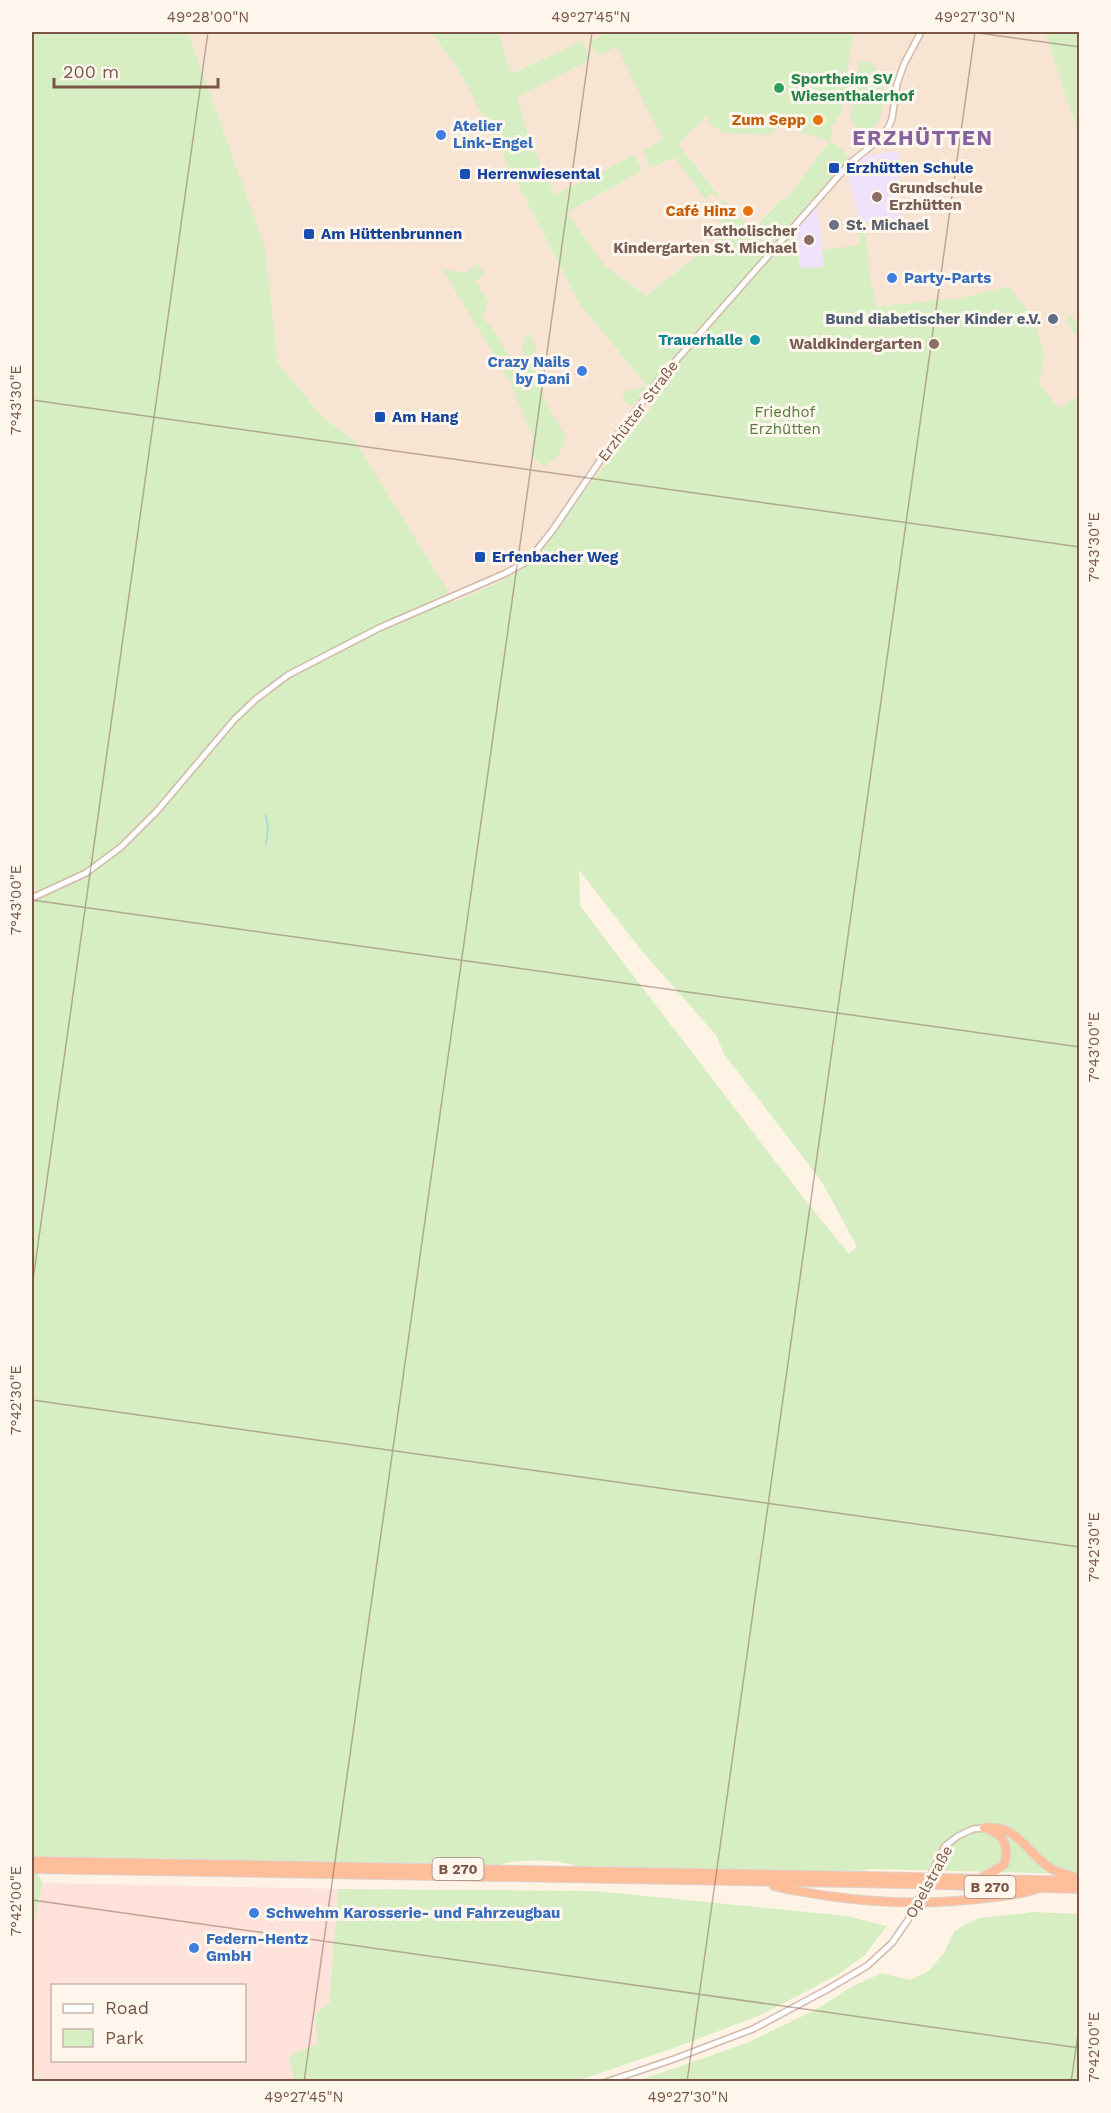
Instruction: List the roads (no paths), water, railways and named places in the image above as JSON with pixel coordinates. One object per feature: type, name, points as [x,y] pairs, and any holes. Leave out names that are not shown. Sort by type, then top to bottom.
[{"type":"highway","points":[[984,1828],[991,1827],[1008,1831],[1019,1838],[1049,1868],[1080,1880]]},
{"type":"highway","points":[[980,1879],[1004,1865],[1007,1854],[1004,1840],[984,1828]]},
{"type":"highway","name":"B 270","points":[[36,1865],[912,1881]]},
{"type":"highway","name":"B 270","points":[[56,1865],[765,1883],[980,1879],[1080,1880]]},
{"type":"highway","name":"B 270","points":[[942,1881],[1080,1889]]},
{"type":"highway","points":[[765,1883],[786,1890],[848,1899],[917,1904],[968,1901],[1025,1893],[1039,1888]]},
{"type":"street","name":"Erzhütter Straße","points":[[32,898],[86,873],[121,847],[157,811],[234,720],[280,680],[349,643],[518,567],[537,552],[658,381],[849,164],[883,135],[892,119],[897,84],[904,64],[921,32]]},
{"type":"street","name":"Opelstraße","points":[[606,2082],[753,2029],[867,1966],[884,1952],[899,1934],[917,1904],[945,1846],[958,1836],[973,1829],[984,1828]]},
{"type":"waterway","points":[[266,815],[268,829],[266,845]]},
{"type":"place","name":"Sportheim SV Wiesenthalerhof","points":[[779,88]]},
{"type":"place","name":"Zum Sepp","points":[[818,120]]},
{"type":"place","name":"Atelier Link-Engel","points":[[441,135]]},
{"type":"place","name":"Erzhütten Schule","points":[[834,168]]},
{"type":"place","name":"Herrenwiesental","points":[[465,174]]},
{"type":"place","name":"Grundschule Erzhütten","points":[[877,197]]},
{"type":"place","name":"Café Hinz","points":[[748,211]]},
{"type":"place","name":"St. Michael","points":[[834,225]]},
{"type":"place","name":"Am Hüttenbrunnen","points":[[309,234]]},
{"type":"place","name":"Katholischer Kindergarten St. Michael","points":[[809,240]]},
{"type":"place","name":"Party-Parts","points":[[892,278]]},
{"type":"place","name":"Bund diabetischer Kinder e.V.","points":[[1053,319]]},
{"type":"place","name":"Trauerhalle","points":[[755,340]]},
{"type":"place","name":"Waldkindergarten","points":[[934,344]]},
{"type":"place","name":"Crazy Nails by Dani","points":[[582,371]]},
{"type":"place","name":"Am Hang","points":[[380,417]]},
{"type":"place","name":"Erfenbacher Weg","points":[[480,557]]},
{"type":"place","name":"Schwehm Karosserie- und Fahrzeugbau","points":[[254,1913]]},
{"type":"place","name":"Federn-Hentz GmbH","points":[[194,1948]]},
{"type":"district","name":"ERZHÜTTEN","points":[[923,137]]},
{"type":"park label","name":"Friedhof Erzhütten","points":[[785,420]]}]
